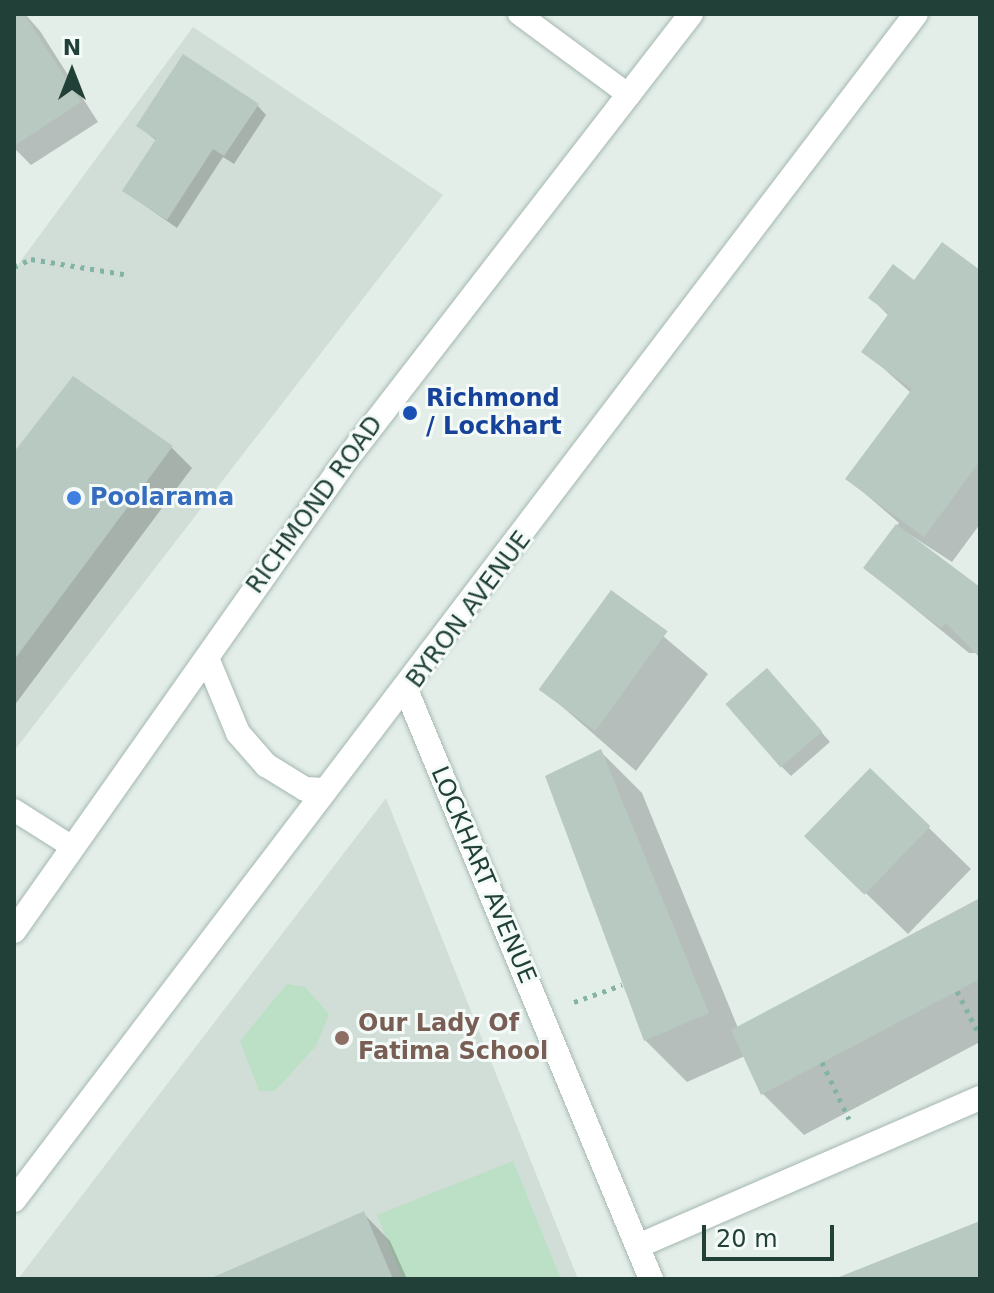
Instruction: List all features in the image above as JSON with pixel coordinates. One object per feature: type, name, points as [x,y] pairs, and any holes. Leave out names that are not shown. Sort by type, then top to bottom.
[{"type":"street","name":"RICHMOND ROAD","points":[[14,931],[71,846],[470,294],[691,14]]},
{"type":"street","name":"BYRON AVENUE","points":[[14,1200],[325,790],[407,692],[916,14]]},
{"type":"street","points":[[207,658],[238,733],[266,765],[305,789],[325,790]]},
{"type":"street","name":"LOCKHART AVENUE","points":[[407,692],[651,1279]]},
{"type":"street","points":[[638,1246],[980,1098]]},
{"type":"lane","points":[[519,14],[629,95]]},
{"type":"lane","points":[[14,810],[71,846]]},
{"type":"path","points":[[14,267],[31,259],[129,275]]},
{"type":"path","points":[[542,1014],[622,985]]},
{"type":"path","points":[[957,991],[980,1036]]},
{"type":"path","points":[[822,1062],[863,1148]]},
{"type":"shaded area","points":[[193,27],[443,195],[14,751],[14,270]]},
{"type":"shaded area","name":"Our Lady Of Fatima School","points":[[386,798],[578,1279],[18,1279]]},
{"type":"green space","points":[[287,984],[305,987],[329,1014],[316,1046],[275,1091],[259,1091],[240,1041]]},
{"type":"green space","points":[[513,1161],[561,1279],[403,1279],[377,1215]]},
{"type":"building","points":[[14,14],[24,14],[81,102],[14,146]]},
{"type":"building","points":[[183,54],[259,104],[224,156],[213,149],[167,220],[122,191],[156,139],[136,126]]},
{"type":"building","points":[[942,242],[980,270],[980,461],[924,537],[845,479],[912,389],[861,352],[889,313],[868,298],[893,264],[914,280]]},
{"type":"building","name":"Poolarama","points":[[73,376],[173,446],[14,660],[14,452]]},
{"type":"building","points":[[896,524],[980,587],[980,658],[946,623],[941,628],[863,568]]},
{"type":"building","points":[[611,590],[668,631],[595,731],[539,690]]},
{"type":"building","points":[[767,668],[822,731],[781,767],[725,704]]},
{"type":"building","points":[[601,749],[709,1013],[644,1041],[545,776]]},
{"type":"building","points":[[870,768],[930,826],[864,895],[804,836]]},
{"type":"building","points":[[980,898],[980,979],[761,1095],[731,1030]]},
{"type":"building","points":[[364,1211],[393,1279],[209,1279]]},
{"type":"building","points":[[980,1221],[980,1279],[839,1279],[839,1277]]},
{"type":"place","name":"Richmond / Lockhart","points":[[410,413]]},
{"type":"place","name":"Poolarama","points":[[74,498]]},
{"type":"place","name":"Our Lady Of Fatima School","points":[[342,1038]]}]
